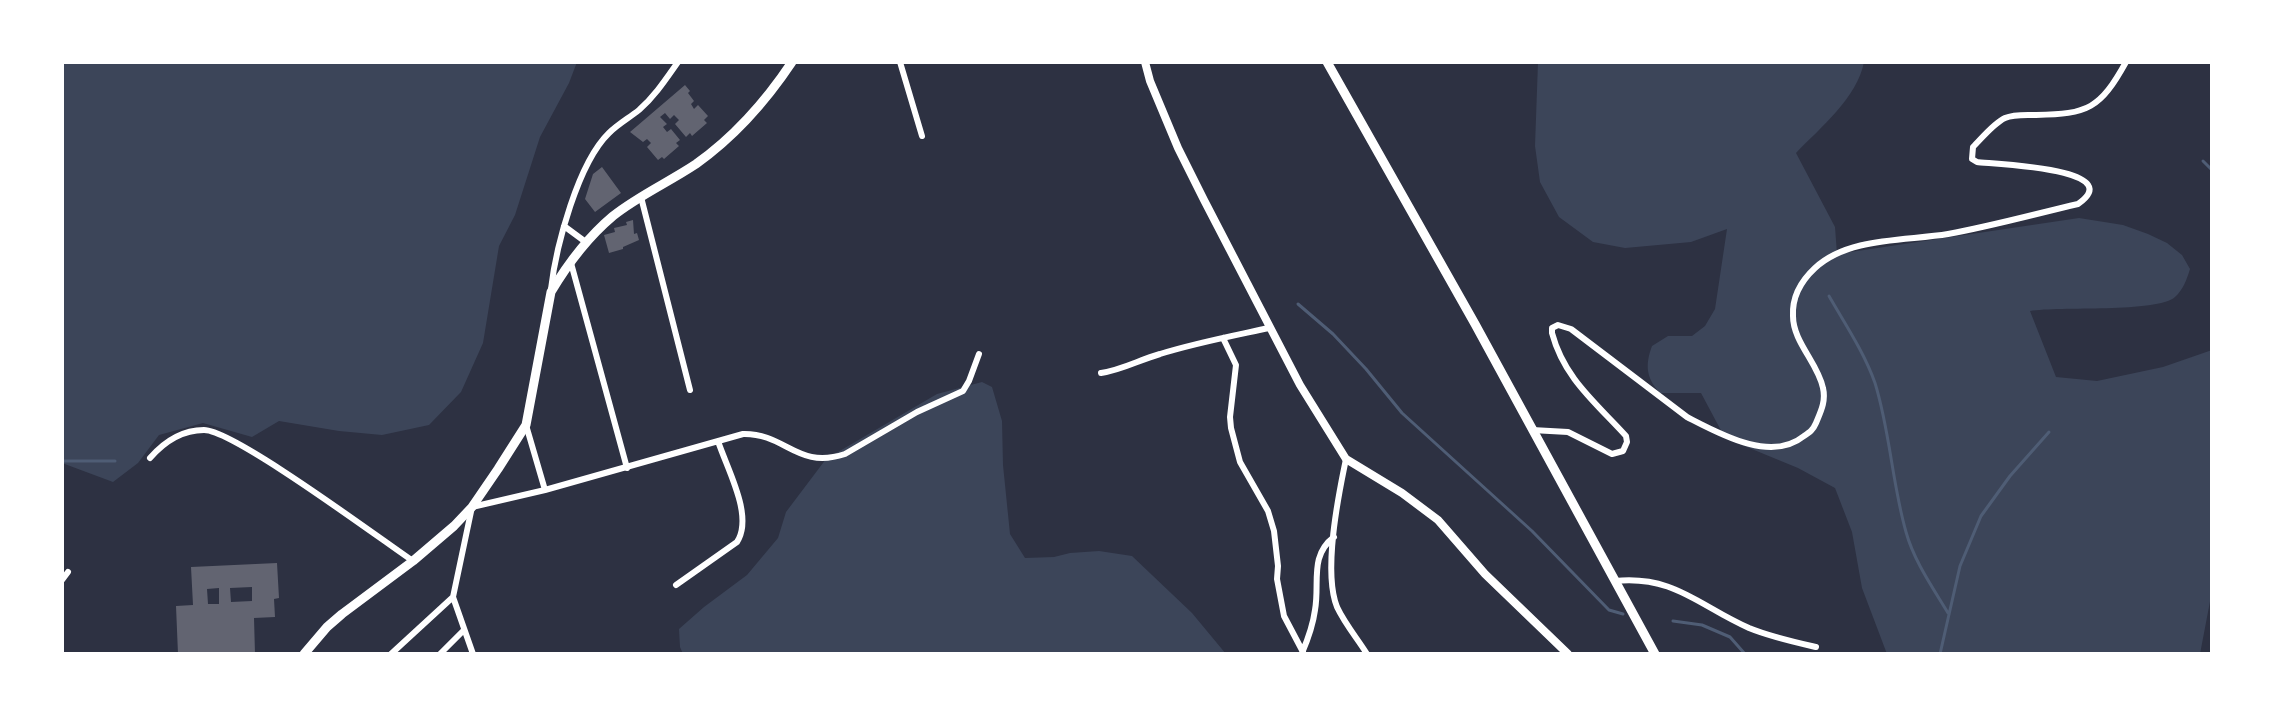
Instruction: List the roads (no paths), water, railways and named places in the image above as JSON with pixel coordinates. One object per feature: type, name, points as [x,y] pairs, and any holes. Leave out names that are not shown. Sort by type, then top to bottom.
[{"type":"main road","points":[[304,654],[327,627],[413,561],[472,507],[526,425],[551,292],[571,262],[613,216],[698,162],[737,129],[766,99],[792,62]]},
{"type":"main road","points":[[1327,62],[1655,654]]},
{"type":"street","points":[[551,292],[564,226],[586,167],[597,147],[654,96],[678,62]]},
{"type":"street","points":[[900,62],[922,136]]},
{"type":"street","points":[[1145,62],[1178,148],[1269,328],[1346,459],[1402,493],[1438,520],[1485,574],[1568,654]]},
{"type":"street","points":[[1532,430],[1568,432],[1612,454],[1623,451],[1626,446],[1626,436],[1563,365],[1552,333],[1555,326],[1563,325],[1687,417],[1756,447],[1774,449],[1793,445],[1813,429],[1825,393],[1821,378],[1795,330],[1793,318],[1798,288],[1816,266],[1848,249],[1875,242],[1947,234],[2078,204],[2086,198],[2089,188],[2084,179],[2049,168],[1977,162],[1972,159],[1973,147],[1997,123],[2010,116],[2070,114],[2086,109],[2096,102],[2126,62]]},
{"type":"street","points":[[641,197],[690,390]]},
{"type":"street","points":[[564,226],[587,243]]},
{"type":"street","points":[[571,262],[627,468]]},
{"type":"street","points":[[1101,373],[1117,371],[1163,352],[1269,328]]},
{"type":"street","points":[[1223,338],[1236,365],[1231,428],[1240,462],[1268,511],[1274,531],[1277,579],[1284,616],[1302,653]]},
{"type":"street","points":[[473,654],[453,597],[472,507],[627,468],[743,434],[770,437],[797,454],[832,459],[917,412],[963,391],[979,354]]},
{"type":"street","points":[[526,425],[545,490]]},
{"type":"street","points":[[150,458],[170,439],[181,435],[204,430],[223,435],[413,561]]},
{"type":"street","points":[[676,585],[737,542],[742,535],[743,512],[718,441]]},
{"type":"street","points":[[1346,459],[1331,576],[1336,605],[1367,654]]},
{"type":"street","points":[[1302,653],[1311,631],[1316,605],[1319,557],[1324,545],[1334,537]]},
{"type":"street","points":[[62,580],[68,572]]},
{"type":"street","points":[[1615,581],[1648,580],[1667,584],[1763,633],[1816,647]]},
{"type":"street","points":[[391,654],[453,597]]},
{"type":"street","points":[[440,654],[463,631]]},
{"type":"waterway","points":[[2203,161],[2212,170]]},
{"type":"waterway","points":[[1829,296],[1871,372],[1909,543],[1948,613]]},
{"type":"waterway","points":[[1298,304],[1333,334],[1402,413],[1532,531],[1609,610],[1623,614]]},
{"type":"waterway","points":[[1940,654],[1960,566],[1981,516],[2010,476],[2049,432]]},
{"type":"waterway","points":[[62,461],[115,461]]},
{"type":"waterway","points":[[1673,621],[1702,625],[1730,637],[1745,654]]}]
